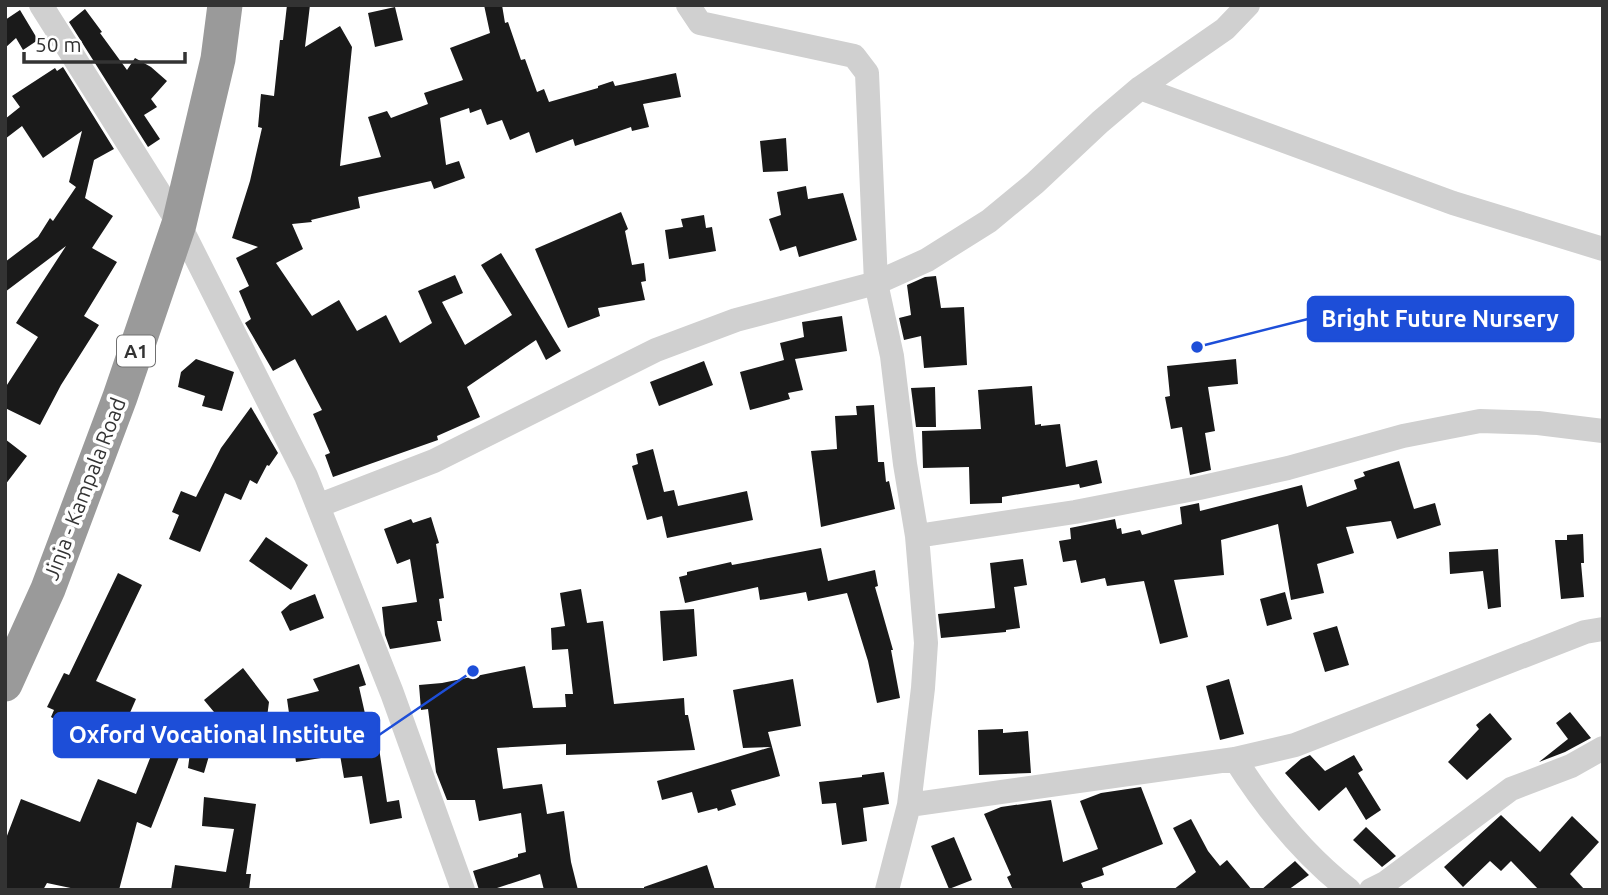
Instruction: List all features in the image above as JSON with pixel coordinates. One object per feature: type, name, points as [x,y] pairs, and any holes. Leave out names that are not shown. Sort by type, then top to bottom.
[{"type":"highway","name":"Jinja - Kampala Road","points":[[5,684],[62,550],[120,397],[178,224],[218,59],[225,5]]},
{"type":"street","points":[[41,5],[178,224],[320,505],[463,890]]},
{"type":"street","points":[[688,5],[700,23],[854,56],[867,73],[876,283],[892,356],[917,536],[926,643],[909,805],[887,890]]},
{"type":"street","points":[[320,505],[434,461],[656,351],[736,320],[876,283],[927,260],[989,221],[1035,183],[1100,122],[1140,89],[1225,29],[1248,5]]},
{"type":"street","points":[[1140,89],[1453,203],[1603,249]]},
{"type":"street","points":[[917,536],[1075,512],[1199,488],[1288,468],[1402,436],[1480,421],[1538,423],[1603,431]]},
{"type":"street","points":[[909,805],[1235,759],[1296,745],[1585,632],[1603,629]]},
{"type":"street","points":[[1371,890],[1385,883],[1511,789],[1571,766],[1603,748]]},
{"type":"street","points":[[1235,759],[1253,788],[1304,850],[1349,890]]},
{"type":"building","points":[[287,5],[310,5],[305,47],[340,26],[352,47],[340,166],[381,157],[368,117],[387,111],[391,118],[428,104],[424,93],[463,80],[450,48],[490,33],[484,5],[502,5],[505,23],[508,22],[521,60],[525,59],[537,92],[544,89],[549,102],[613,81],[615,86],[676,73],[681,97],[643,104],[649,127],[632,131],[631,127],[575,146],[573,139],[536,153],[529,132],[510,140],[502,120],[487,125],[481,109],[470,113],[469,108],[440,118],[446,165],[459,161],[465,178],[434,189],[431,181],[358,197],[360,208],[311,220],[312,222],[292,224],[303,249],[276,263],[312,316],[339,300],[357,331],[386,315],[400,343],[432,323],[418,291],[455,275],[463,293],[442,302],[465,345],[512,315],[481,265],[501,253],[561,351],[546,360],[536,340],[467,387],[480,417],[437,436],[438,440],[333,477],[325,455],[330,453],[313,414],[322,410],[295,359],[273,371],[245,323],[251,319],[239,291],[249,286],[236,258],[258,247],[232,238],[250,181],[262,128],[258,127],[261,94],[274,96]]},
{"type":"building","points":[[395,7],[403,40],[375,47],[368,13]]},
{"type":"building","points":[[85,9],[127,70],[135,58],[167,81],[151,99],[157,107],[144,115],[160,139],[148,147],[69,22]]},
{"type":"building","points":[[20,10],[38,40],[23,50],[16,38],[5,48],[5,20]]},
{"type":"building","points":[[63,67],[114,149],[94,160],[85,198],[113,216],[92,248],[117,262],[84,316],[99,325],[61,385],[40,425],[5,408],[5,388],[38,337],[16,323],[66,246],[5,292],[5,262],[38,237],[50,218],[53,221],[76,187],[69,182],[82,131],[43,158],[22,126],[5,139],[5,119],[20,107],[12,96],[55,68],[57,71]]},
{"type":"building","points":[[786,138],[788,171],[763,172],[760,141]]},
{"type":"building","points":[[806,186],[808,199],[843,193],[857,240],[799,257],[796,246],[780,251],[769,219],[781,215],[777,192]]},
{"type":"building","points":[[621,212],[628,229],[625,231],[632,265],[644,263],[646,281],[641,282],[645,300],[598,308],[600,316],[568,328],[535,249]]},
{"type":"building","points":[[704,215],[706,228],[712,227],[716,251],[669,259],[665,230],[683,227],[681,219]]},
{"type":"building","points":[[936,276],[941,308],[964,307],[967,365],[924,368],[921,336],[904,340],[899,318],[911,315],[907,285],[925,277]]},
{"type":"building","points":[[842,316],[847,351],[795,359],[803,390],[788,393],[790,399],[750,410],[740,372],[784,360],[780,343],[804,337],[802,322]]},
{"type":"building","points":[[196,359],[234,372],[222,411],[202,406],[205,396],[178,387],[181,372]]},
{"type":"building","points":[[1236,359],[1238,384],[1208,387],[1215,431],[1205,433],[1211,470],[1190,475],[1182,427],[1171,429],[1165,397],[1170,396],[1167,366]]},
{"type":"building","points":[[704,361],[713,385],[659,406],[650,382]]},
{"type":"building","points":[[1032,386],[1035,425],[1060,424],[1066,467],[1097,460],[1102,483],[1080,488],[1079,484],[1002,497],[1002,503],[970,504],[969,467],[923,468],[922,431],[981,429],[978,390]]},
{"type":"building","points":[[935,387],[936,427],[916,427],[911,388]]},
{"type":"building","points":[[874,405],[878,462],[884,462],[886,482],[889,481],[895,509],[821,527],[811,451],[837,449],[835,416],[857,415],[856,406]]},
{"type":"building","points":[[251,407],[278,453],[269,466],[267,465],[257,484],[250,480],[241,500],[225,493],[200,552],[169,539],[179,515],[172,512],[181,491],[196,497],[221,448]]},
{"type":"building","points":[[5,439],[27,456],[5,485]]},
{"type":"building","points":[[653,449],[664,492],[674,490],[678,506],[747,491],[753,520],[667,538],[662,516],[647,520],[632,466],[638,464],[636,454]]},
{"type":"building","points":[[1399,461],[1414,509],[1435,503],[1441,525],[1397,539],[1391,521],[1346,527],[1354,553],[1317,564],[1324,593],[1291,600],[1278,524],[1221,540],[1224,575],[1174,580],[1188,637],[1160,644],[1144,581],[1107,586],[1105,578],[1081,583],[1076,560],[1063,562],[1059,541],[1071,539],[1070,528],[1115,519],[1117,529],[1121,528],[1122,534],[1140,530],[1142,535],[1182,524],[1180,507],[1199,503],[1200,511],[1302,485],[1307,507],[1357,489],[1354,480],[1365,476],[1363,472]]},
{"type":"building","points":[[431,517],[439,543],[436,544],[444,598],[439,599],[442,621],[437,621],[441,641],[390,649],[385,635],[382,607],[417,602],[410,559],[397,564],[384,529],[411,519],[413,523]]},
{"type":"building","points":[[1583,534],[1584,563],[1581,563],[1584,597],[1561,599],[1555,540],[1567,540],[1567,535]]},
{"type":"building","points":[[266,537],[308,565],[291,590],[249,561]]},
{"type":"building","points":[[821,548],[828,581],[875,570],[878,586],[875,587],[893,650],[900,698],[877,703],[868,661],[847,593],[808,601],[806,592],[760,600],[758,587],[685,603],[679,577],[687,575],[687,572]]},
{"type":"building","points":[[1498,549],[1501,607],[1488,609],[1483,571],[1450,574],[1449,552]]},
{"type":"building","points":[[1023,559],[1027,585],[1014,587],[1020,628],[1006,632],[941,638],[938,614],[995,608],[990,563]]},
{"type":"building","points":[[118,573],[142,585],[96,681],[136,699],[129,715],[190,729],[151,828],[137,822],[119,890],[80,890],[47,883],[43,890],[5,890],[5,841],[21,799],[80,822],[98,779],[136,794],[154,748],[118,739],[115,746],[89,735],[73,732],[55,723],[56,720],[51,717],[54,710],[47,707],[64,673],[69,675]]},
{"type":"building","points":[[581,589],[587,623],[603,621],[614,704],[684,698],[685,715],[688,715],[695,750],[566,755],[566,744],[497,748],[503,789],[542,784],[547,814],[564,811],[578,890],[544,890],[540,874],[491,890],[479,890],[473,871],[526,852],[521,813],[479,821],[475,800],[447,800],[436,772],[428,709],[421,710],[419,685],[525,666],[533,708],[566,707],[565,694],[573,694],[568,649],[552,650],[551,628],[565,626],[560,593]]},
{"type":"building","points":[[1285,592],[1292,619],[1267,626],[1260,599]]},
{"type":"building","points":[[315,594],[324,618],[290,631],[281,612],[290,604]]},
{"type":"building","points":[[694,609],[697,656],[663,661],[660,611]]},
{"type":"building","points":[[1337,626],[1349,665],[1325,672],[1313,633]]},
{"type":"building","points":[[359,664],[366,685],[359,687],[373,749],[379,748],[387,802],[399,800],[402,818],[370,824],[362,776],[344,778],[340,755],[296,762],[287,699],[319,691],[313,679]]},
{"type":"building","points":[[243,668],[269,702],[262,756],[249,754],[245,749],[244,754],[211,749],[204,773],[188,768],[193,730],[239,742],[204,700]]},
{"type":"building","points":[[793,679],[801,726],[768,732],[780,776],[731,790],[736,805],[718,811],[717,808],[698,813],[692,792],[662,800],[657,781],[771,747],[743,748],[733,690]]},
{"type":"building","points":[[1229,679],[1244,734],[1220,740],[1206,686]]},
{"type":"building","points":[[1570,712],[1591,738],[1539,762],[1568,739],[1556,723]]},
{"type":"building","points":[[1490,713],[1512,739],[1467,780],[1448,762],[1479,729],[1476,725]]},
{"type":"building","points":[[1003,729],[1003,733],[1028,731],[1031,773],[979,775],[978,730]]},
{"type":"building","points":[[1310,755],[1325,771],[1354,755],[1363,770],[1358,773],[1381,810],[1366,820],[1346,787],[1319,811],[1285,773]]},
{"type":"building","points":[[884,772],[889,804],[863,808],[867,841],[842,845],[836,803],[822,804],[819,782]]},
{"type":"building","points":[[1141,787],[1163,844],[1102,868],[1104,875],[1081,883],[1084,890],[1013,890],[1007,877],[1011,875],[984,814],[1001,807],[1051,800],[1063,862],[1098,849],[1080,801],[1101,793]]},
{"type":"building","points":[[204,797],[256,804],[246,874],[251,874],[249,890],[171,890],[175,865],[226,872],[234,829],[202,826]]},
{"type":"building","points":[[1501,815],[1540,852],[1572,816],[1599,842],[1570,874],[1585,890],[1539,890],[1511,861],[1501,871],[1490,861],[1463,887],[1444,867]]},
{"type":"building","points":[[1191,819],[1208,851],[1220,866],[1227,860],[1252,890],[1173,890],[1196,872],[1173,828]]},
{"type":"building","points":[[1366,827],[1396,856],[1382,867],[1353,840]]},
{"type":"building","points":[[954,837],[972,880],[949,889],[931,846]]},
{"type":"building","points":[[1295,861],[1309,875],[1288,890],[1261,890]]},
{"type":"building","points":[[707,865],[715,890],[644,890],[644,887]]},
{"type":"place","name":"Bright Future Nursery","points":[[1197,347]]},
{"type":"place","name":"Oxford Vocational Institute","points":[[473,671]]}]
